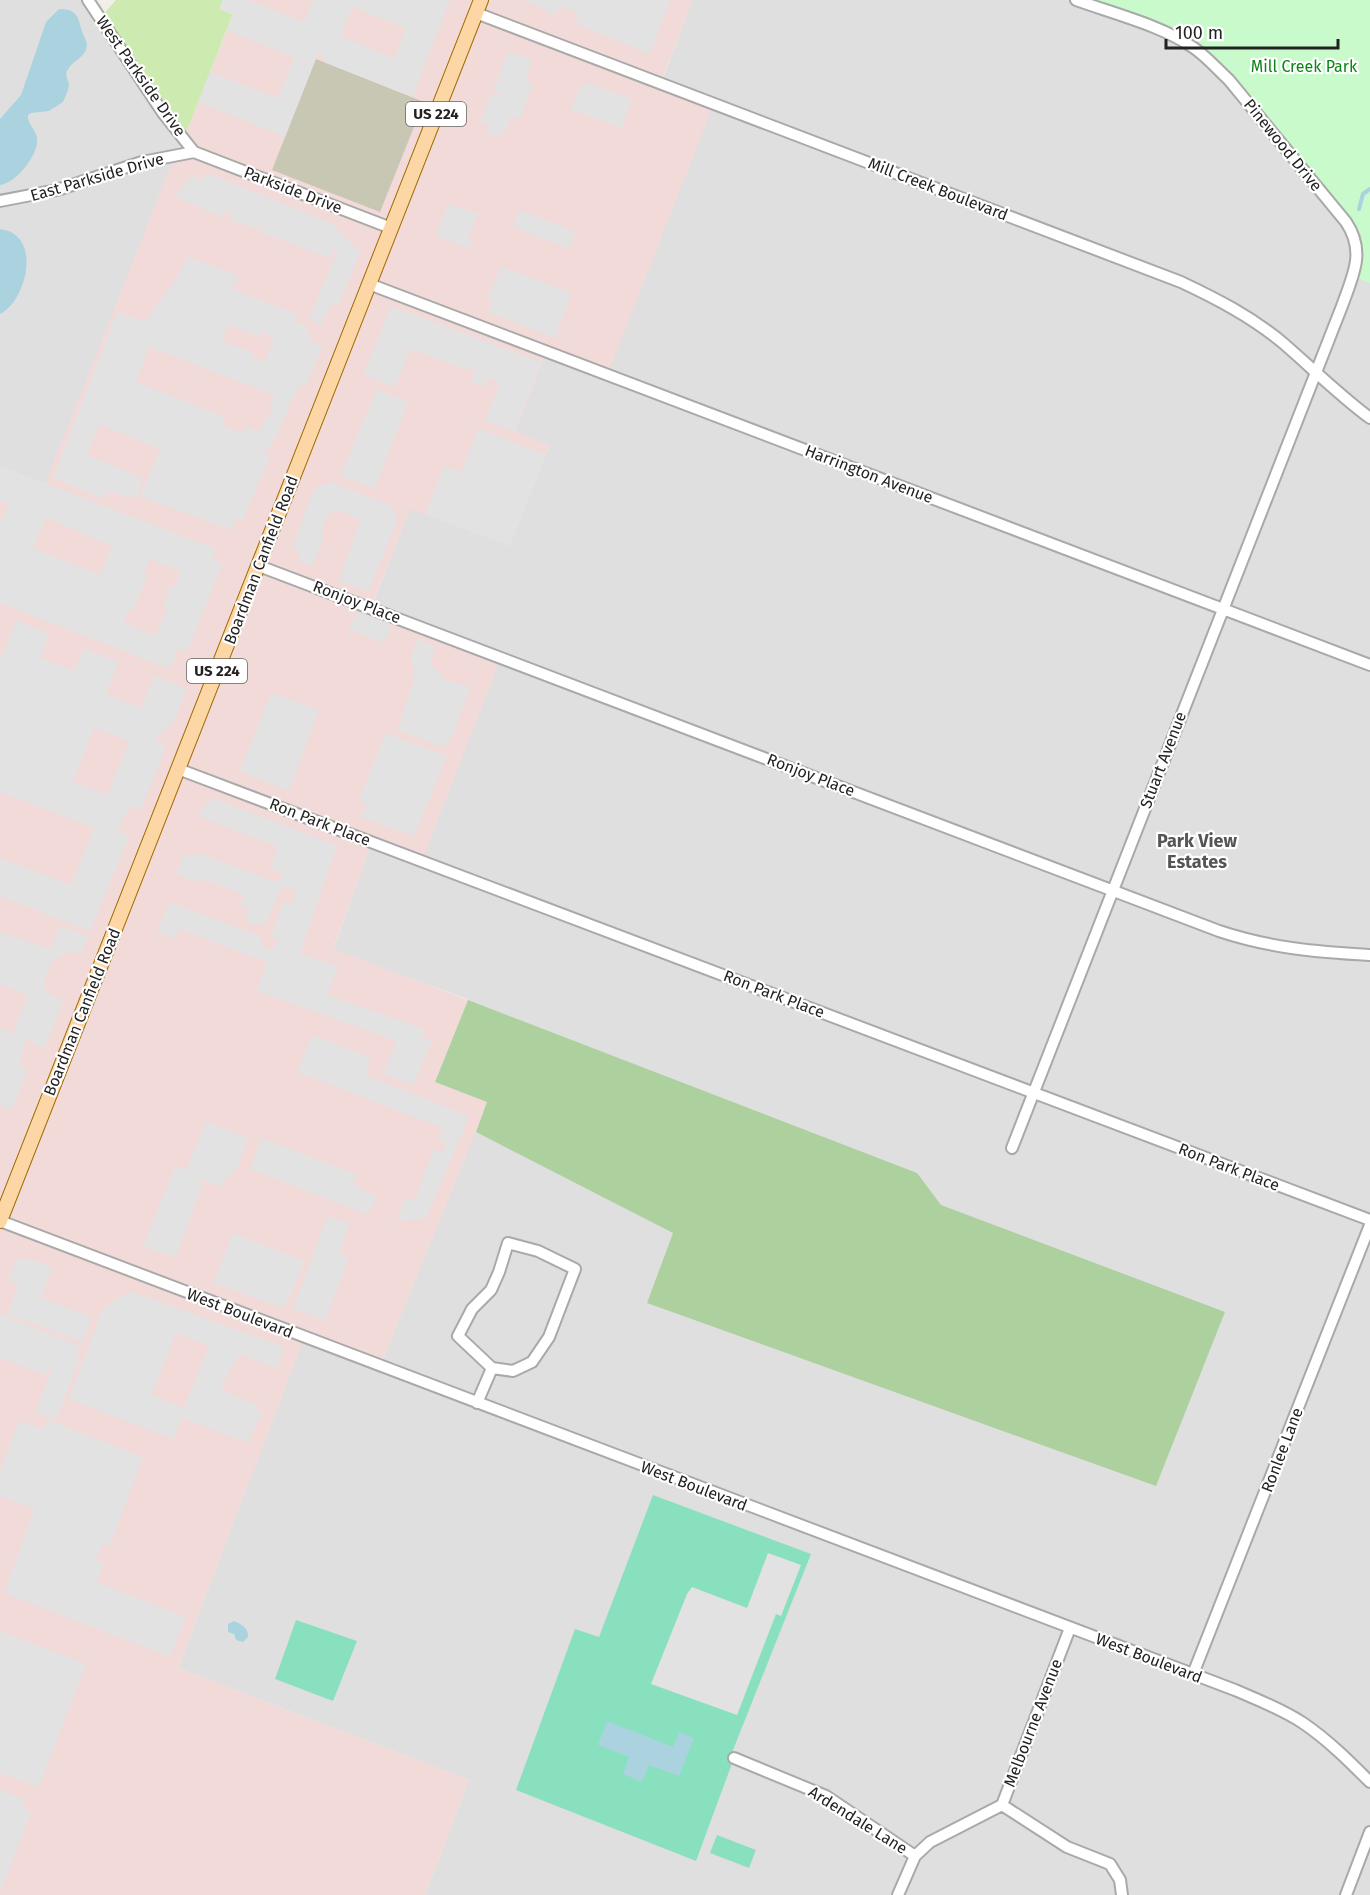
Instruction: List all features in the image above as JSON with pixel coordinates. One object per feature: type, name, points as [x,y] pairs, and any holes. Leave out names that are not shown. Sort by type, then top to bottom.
[{"type":"main road","name":"Boardman Canfield Road","points":[[0,1221],[479,7]]},
{"type":"street","name":"West Parkside Drive","points":[[88,0],[164,113],[194,152]]},
{"type":"street","name":"Pinewood Drive","points":[[1077,0],[1174,37],[1210,61],[1229,80],[1351,230],[1357,247],[1353,276],[1315,371]]},
{"type":"street","name":"Mill Creek Boulevard","points":[[479,7],[1181,282],[1251,319],[1282,342],[1344,398],[1370,418]]},
{"type":"street","name":"East Parkside Drive","points":[[0,201],[57,190],[142,162],[194,152]]},
{"type":"street","name":"Parkside Drive","points":[[194,152],[391,228]]},
{"type":"street","name":"Harrington Avenue","points":[[369,284],[1370,665]]},
{"type":"street","name":"Stuart Avenue","points":[[1012,1148],[1315,371]]},
{"type":"street","name":"Ronjoy Place","points":[[259,566],[1219,931],[1264,944],[1314,952],[1370,955]]},
{"type":"street","name":"Ron Park Place","points":[[178,769],[1033,1092],[1370,1222]]},
{"type":"street","name":"West Boulevard","points":[[0,1221],[1258,1700],[1302,1723],[1326,1740],[1370,1782]]},
{"type":"street","name":"Ronlee Lane","points":[[1193,1674],[1370,1222]]},
{"type":"street","points":[[508,1243],[538,1251],[575,1269],[549,1337],[532,1362],[513,1371],[492,1368],[458,1336],[472,1309],[491,1290],[508,1243]]},
{"type":"street","points":[[477,1403],[492,1368]]},
{"type":"street","name":"Melbourne Avenue","points":[[1070,1628],[1002,1805],[1067,1847],[1110,1864],[1120,1880],[1122,1895]]},
{"type":"street","name":"Ardendale Lane","points":[[734,1758],[826,1796],[915,1856]]},
{"type":"street","points":[[898,1895],[915,1856],[930,1842],[1002,1805]]},
{"type":"street","points":[[1346,1895],[1370,1832]]},
{"type":"shaded area","points":[[0,0],[88,0],[194,152],[44,488],[0,470]]},
{"type":"shaded area","points":[[223,0],[692,0],[661,83],[714,104],[607,375],[546,352],[515,431],[549,446],[510,546],[410,509],[371,607],[501,657],[422,861],[372,842],[333,949],[468,1000],[435,1082],[488,1102],[380,1366],[304,1338],[178,1668],[469,1780],[425,1895],[0,1895],[0,470],[44,487],[175,155],[194,152],[184,138],[233,15]]},
{"type":"shaded area","points":[[223,0],[248,0],[304,22],[313,0],[450,0],[412,97],[324,62],[322,54],[318,52],[285,137],[198,102],[210,72],[278,98],[294,58],[227,30],[233,15],[219,9]],"holes":[[[352,7],[406,28],[394,59],[341,36]]]},
{"type":"shaded area","points":[[524,0],[670,0],[650,54],[575,23],[578,13],[560,6],[556,15]]},
{"type":"shaded area","points":[[692,0],[1076,0],[1160,31],[1210,61],[1346,222],[1370,283],[1370,1895],[425,1895],[469,1780],[178,1668],[304,1337],[380,1366],[487,1103],[467,999],[333,950],[372,842],[371,608],[410,508],[510,545],[549,447],[515,431],[546,352],[661,84]]},
{"type":"shaded area","points":[[508,51],[532,60],[526,80],[533,84],[520,119],[511,116],[506,131],[502,131],[498,138],[486,133],[489,126],[480,122],[490,95],[499,98],[500,94],[493,91]]},
{"type":"shaded area","points":[[316,59],[424,102],[380,212],[272,170]]},
{"type":"shaded area","points":[[587,82],[632,99],[622,128],[571,110],[581,84],[585,86]]},
{"type":"shaded area","points":[[208,173],[331,223],[353,247],[362,247],[339,304],[330,305],[321,325],[309,319],[337,251],[334,249],[330,258],[261,232],[264,222],[258,230],[229,219],[232,209],[223,217],[174,197],[193,174],[198,179],[204,179]]},
{"type":"shaded area","points":[[448,204],[481,214],[477,216],[467,240],[473,243],[471,249],[435,235]]},
{"type":"shaded area","points":[[519,210],[576,232],[569,249],[513,227]]},
{"type":"shaded area","points":[[187,256],[239,276],[231,288],[299,315],[296,322],[306,327],[313,343],[323,345],[306,385],[300,386],[289,405],[276,438],[264,453],[270,456],[243,520],[237,520],[231,530],[140,496],[160,449],[102,425],[97,429],[87,455],[143,478],[136,498],[108,492],[104,499],[53,478],[117,312],[147,322],[151,312],[180,273]],"holes":[[[228,325],[258,336],[261,332],[274,337],[265,362],[251,357],[252,352],[222,341]],[[149,347],[274,395],[269,409],[272,411],[269,419],[265,418],[259,432],[246,427],[243,433],[222,425],[225,417],[136,382]]]},
{"type":"shaded area","points":[[501,266],[572,293],[555,338],[489,312],[492,301],[487,300]]},
{"type":"shaded area","points":[[391,306],[541,362],[514,431],[485,421],[500,383],[488,378],[484,387],[471,382],[474,366],[470,371],[410,349],[395,387],[363,375]]},
{"type":"shaded area","points":[[377,389],[408,402],[375,488],[340,476]]},
{"type":"shaded area","points":[[478,428],[546,455],[510,546],[425,514],[444,466],[462,471]]},
{"type":"shaded area","points":[[0,466],[216,549],[212,559],[222,564],[187,652],[178,649],[170,669],[0,603],[0,518],[3,519],[9,504],[0,500]],"holes":[[[46,518],[112,546],[100,575],[33,548]],[[149,559],[181,571],[175,587],[171,585],[163,606],[167,608],[156,636],[124,623],[130,609],[134,610],[147,575],[144,574]]]},
{"type":"shaded area","points":[[331,482],[392,506],[397,519],[369,591],[338,581],[361,520],[336,510],[327,515],[321,531],[324,538],[312,566],[298,561],[300,555],[292,548],[314,489]]},
{"type":"shaded area","points":[[358,612],[389,624],[390,635],[382,642],[348,630]]},
{"type":"shaded area","points":[[16,620],[49,634],[40,658],[75,671],[84,648],[118,662],[106,694],[141,708],[154,675],[187,689],[173,723],[155,738],[164,744],[164,752],[140,810],[129,806],[118,831],[129,837],[90,931],[0,896],[0,858],[71,885],[94,828],[0,792],[0,655],[2,655]],"holes":[[[94,728],[129,741],[107,795],[73,782]]]},
{"type":"shaded area","points":[[417,639],[436,647],[430,662],[446,680],[470,687],[452,737],[444,747],[398,730],[413,681],[414,666],[411,664],[411,656]]},
{"type":"shaded area","points":[[271,693],[319,710],[289,791],[240,771]]},
{"type":"shaded area","points":[[385,733],[447,756],[414,836],[360,817],[367,804],[359,801]]},
{"type":"shaded area","points":[[213,798],[337,846],[300,953],[338,967],[328,992],[330,996],[424,1029],[421,1037],[432,1040],[413,1085],[384,1074],[396,1041],[257,991],[267,962],[179,929],[175,939],[157,932],[169,902],[262,937],[261,946],[267,949],[271,950],[276,946],[278,940],[271,936],[283,902],[291,905],[297,891],[285,886],[280,890],[266,923],[255,925],[245,921],[249,909],[240,905],[244,895],[208,881],[192,880],[176,874],[184,853],[193,856],[199,853],[275,882],[281,879],[283,873],[270,869],[278,847],[200,817],[203,807]]},
{"type":"shaded area","points":[[60,926],[88,936],[81,955],[69,951],[52,961],[44,981],[47,993],[64,1000],[44,1048],[26,1039],[19,1066],[28,1070],[12,1110],[0,1105],[0,1028],[13,1033],[28,995],[0,984],[0,932],[50,949]]},
{"type":"shaded area","points":[[312,1035],[370,1057],[365,1075],[469,1116],[426,1218],[399,1221],[398,1216],[404,1200],[418,1198],[418,1190],[434,1149],[443,1152],[447,1143],[438,1139],[443,1128],[297,1072]]},
{"type":"shaded area","points":[[206,1121],[248,1138],[237,1168],[221,1187],[197,1179],[203,1184],[176,1257],[143,1247],[175,1166],[186,1170]]},
{"type":"shaded area","points":[[261,1138],[356,1174],[353,1184],[376,1197],[371,1209],[366,1214],[250,1169]]},
{"type":"shaded area","points":[[328,1216],[350,1223],[339,1252],[349,1258],[325,1321],[293,1308]]},
{"type":"shaded area","points":[[233,1233],[304,1261],[284,1308],[213,1283]]},
{"type":"shaded area","points":[[27,1258],[52,1267],[41,1298],[92,1317],[83,1342],[8,1314],[18,1285],[8,1281],[16,1259],[25,1261]]},
{"type":"shaded area","points":[[130,1291],[284,1347],[277,1368],[239,1354],[233,1368],[229,1369],[221,1390],[258,1405],[256,1409],[262,1412],[248,1443],[182,1418],[173,1439],[69,1399],[102,1310],[123,1294],[127,1296]],"holes":[[[176,1333],[209,1346],[184,1408],[152,1395]]]},
{"type":"shaded area","points":[[0,1314],[80,1346],[75,1355],[80,1357],[56,1420],[35,1412],[52,1368],[49,1367],[46,1375],[0,1358]]},
{"type":"shaded area","points":[[48,1420],[143,1457],[110,1546],[102,1544],[96,1561],[103,1563],[97,1582],[186,1617],[170,1657],[4,1593],[34,1509],[0,1496],[0,1472],[19,1421],[44,1429]]},
{"type":"shaded area","points":[[768,1553],[801,1565],[781,1616],[776,1614],[737,1715],[651,1684],[687,1594],[692,1587],[747,1608]]},
{"type":"shaded area","points":[[0,1631],[86,1664],[39,1787],[0,1773]]},
{"type":"shaded area","points":[[0,1790],[26,1800],[23,1806],[31,1813],[0,1892]]},
{"type":"green space","points":[[116,0],[223,0],[220,9],[233,14],[184,138],[100,18]]},
{"type":"green space","name":"Mill Creek Park","points":[[1077,0],[1370,0],[1370,283],[1353,276],[1354,237],[1229,80],[1192,47]]},
{"type":"green space","points":[[468,1000],[917,1173],[941,1205],[1225,1312],[1156,1486],[647,1303],[673,1233],[476,1132],[487,1102],[435,1082]]},
{"type":"green space","points":[[653,1495],[811,1554],[733,1750],[734,1758],[696,1861],[516,1790],[575,1629],[599,1637]]},
{"type":"green space","points":[[296,1620],[357,1641],[333,1701],[275,1679]]},
{"type":"green space","points":[[717,1835],[756,1850],[749,1868],[710,1853]]},
{"type":"water","points":[[59,9],[71,11],[78,17],[87,46],[86,50],[67,71],[69,86],[63,102],[49,111],[28,115],[37,138],[37,145],[30,160],[19,174],[0,185],[0,119],[21,95],[46,22]]},
{"type":"water","points":[[0,229],[13,234],[22,243],[26,255],[26,268],[17,296],[10,307],[0,314]]},
{"type":"water","points":[[234,1621],[247,1631],[248,1637],[243,1642],[236,1640],[234,1634],[228,1632],[228,1624]]},
{"type":"water","points":[[607,1721],[673,1747],[679,1732],[694,1738],[679,1776],[649,1765],[642,1782],[623,1774],[629,1757],[598,1745]]},
{"type":"waterway","points":[[1359,209],[1363,194],[1370,189]]},
{"type":"district","name":"Park View Estates","points":[[1197,851]]}]
